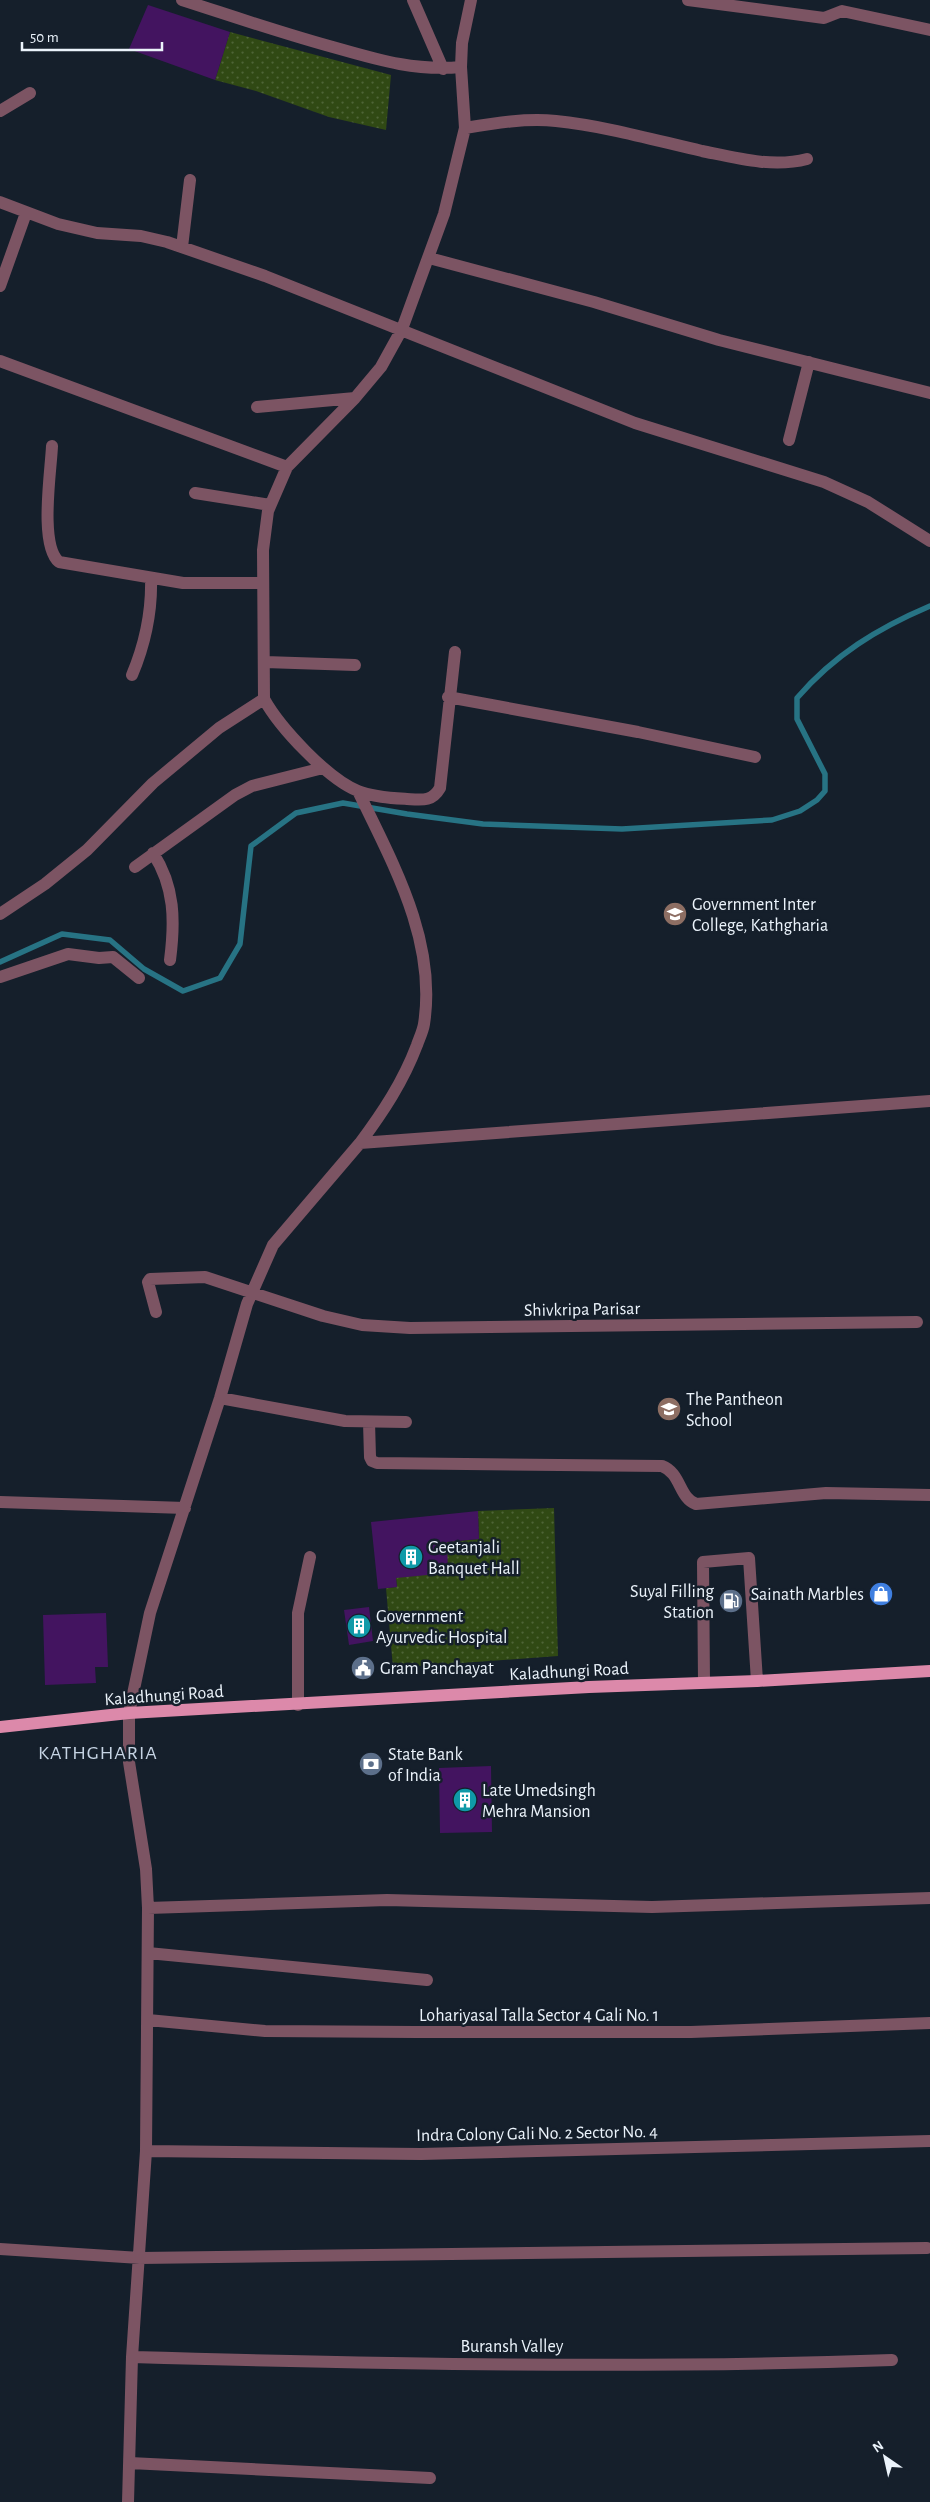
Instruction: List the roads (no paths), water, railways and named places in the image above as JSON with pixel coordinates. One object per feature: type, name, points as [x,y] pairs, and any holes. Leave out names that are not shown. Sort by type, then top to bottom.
[{"type":"main road","name":"Kaladhungi Road","points":[[0,1727],[129,1713],[589,1687],[704,1682],[757,1682],[930,1671]]},
{"type":"street","points":[[182,0],[290,36],[387,62],[432,70],[461,67]]},
{"type":"street","points":[[413,0],[443,69]]},
{"type":"street","points":[[454,652],[440,788],[436,796],[427,800],[386,797],[358,791],[323,768],[270,710],[264,699],[263,550],[270,506],[288,467],[355,398],[381,367],[402,328],[444,214],[466,128],[461,67],[462,44],[471,0]]},
{"type":"street","points":[[688,0],[824,18],[843,6],[930,30]]},
{"type":"street","points":[[0,111],[30,93]]},
{"type":"street","points":[[466,128],[510,121],[556,121],[612,130],[738,158],[788,164],[807,159]]},
{"type":"street","points":[[182,247],[190,180]]},
{"type":"street","points":[[0,202],[58,224],[98,233],[141,236],[182,247],[265,276],[402,328],[459,354],[636,423],[824,482],[868,502],[930,541]]},
{"type":"street","points":[[0,286],[26,213]]},
{"type":"street","points":[[429,258],[594,302],[719,340],[930,393]]},
{"type":"street","points":[[0,361],[288,467]]},
{"type":"street","points":[[789,440],[808,362]]},
{"type":"street","points":[[257,407],[355,398]]},
{"type":"street","points":[[52,446],[47,522],[48,534],[56,560],[183,583],[263,583]]},
{"type":"street","points":[[195,494],[270,506]]},
{"type":"street","points":[[132,675],[146,632],[151,578]]},
{"type":"street","points":[[265,662],[355,665]]},
{"type":"street","points":[[448,697],[638,732],[755,757]]},
{"type":"street","points":[[0,914],[45,884],[87,850],[153,782],[219,728],[264,699]]},
{"type":"street","points":[[135,866],[212,811],[252,786],[323,768]]},
{"type":"street","points":[[128,2502],[132,2357],[146,2151],[148,2020],[146,1869],[129,1762],[129,1713],[150,1613],[220,1398],[252,1292],[273,1245],[360,1143],[387,1107],[407,1072],[424,1025],[427,979],[421,940],[391,857],[358,791]]},
{"type":"street","points":[[152,853],[170,886],[173,906],[170,960]]},
{"type":"street","points":[[0,977],[68,954],[99,958],[113,957],[139,978]]},
{"type":"street","points":[[360,1143],[930,1101]]},
{"type":"street","name":"Shivkripa Parisar","points":[[156,1312],[148,1282],[150,1279],[205,1277],[333,1318],[362,1325],[410,1328],[917,1322]]},
{"type":"street","points":[[220,1398],[345,1421],[406,1422]]},
{"type":"street","points":[[370,1422],[370,1457],[377,1464],[662,1466],[671,1469],[687,1497],[696,1504],[826,1493],[930,1495]]},
{"type":"street","points":[[0,1502],[184,1508]]},
{"type":"street","points":[[298,1704],[298,1614],[310,1557]]},
{"type":"street","points":[[704,1682],[703,1562],[749,1558],[757,1682]]},
{"type":"street","points":[[148,1908],[387,1900],[652,1907],[930,1898]]},
{"type":"street","points":[[148,1953],[427,1980]]},
{"type":"street","name":"Lohariyasal Talla Sector 4 Gali No. 1","points":[[148,2020],[265,2031],[415,2032],[691,2032],[930,2023]]},
{"type":"street","name":"Indra Colony Gali No. 2 Sector No. 4","points":[[146,2151],[421,2154],[930,2141]]},
{"type":"street","points":[[0,2249],[140,2258],[927,2248]]},
{"type":"street","name":"Buransh Valley","points":[[132,2357],[334,2363],[563,2364],[778,2364],[892,2360]]},
{"type":"street","points":[[130,2463],[430,2478]]},
{"type":"waterway","points":[[0,962],[62,934],[110,940],[144,969],[183,991],[220,978],[240,944],[251,846],[296,813],[343,803],[483,824],[622,829],[772,820],[800,811],[817,800],[825,791],[825,774],[797,719],[797,698],[826,669],[858,644],[892,624],[930,606]]},
{"type":"place","name":"Government Inter College, Kathgharia","points":[[675,914]]},
{"type":"place","name":"The Pantheon School","points":[[669,1409]]},
{"type":"place","name":"Geetanjali Banquet Hall","points":[[411,1557]]},
{"type":"place","name":"Sainath Marbles","points":[[881,1594]]},
{"type":"place","name":"Suyal Filling Station","points":[[731,1601]]},
{"type":"place","name":"Government Ayurvedic Hospital","points":[[359,1626]]},
{"type":"place","name":"Gram Panchayat","points":[[363,1668]]},
{"type":"place","name":"State Bank of India","points":[[371,1764]]},
{"type":"place","name":"Late Umedsingh Mehra Mansion","points":[[465,1800]]},
{"type":"district","name":"KATHGHARIA","points":[[98,1752]]}]
